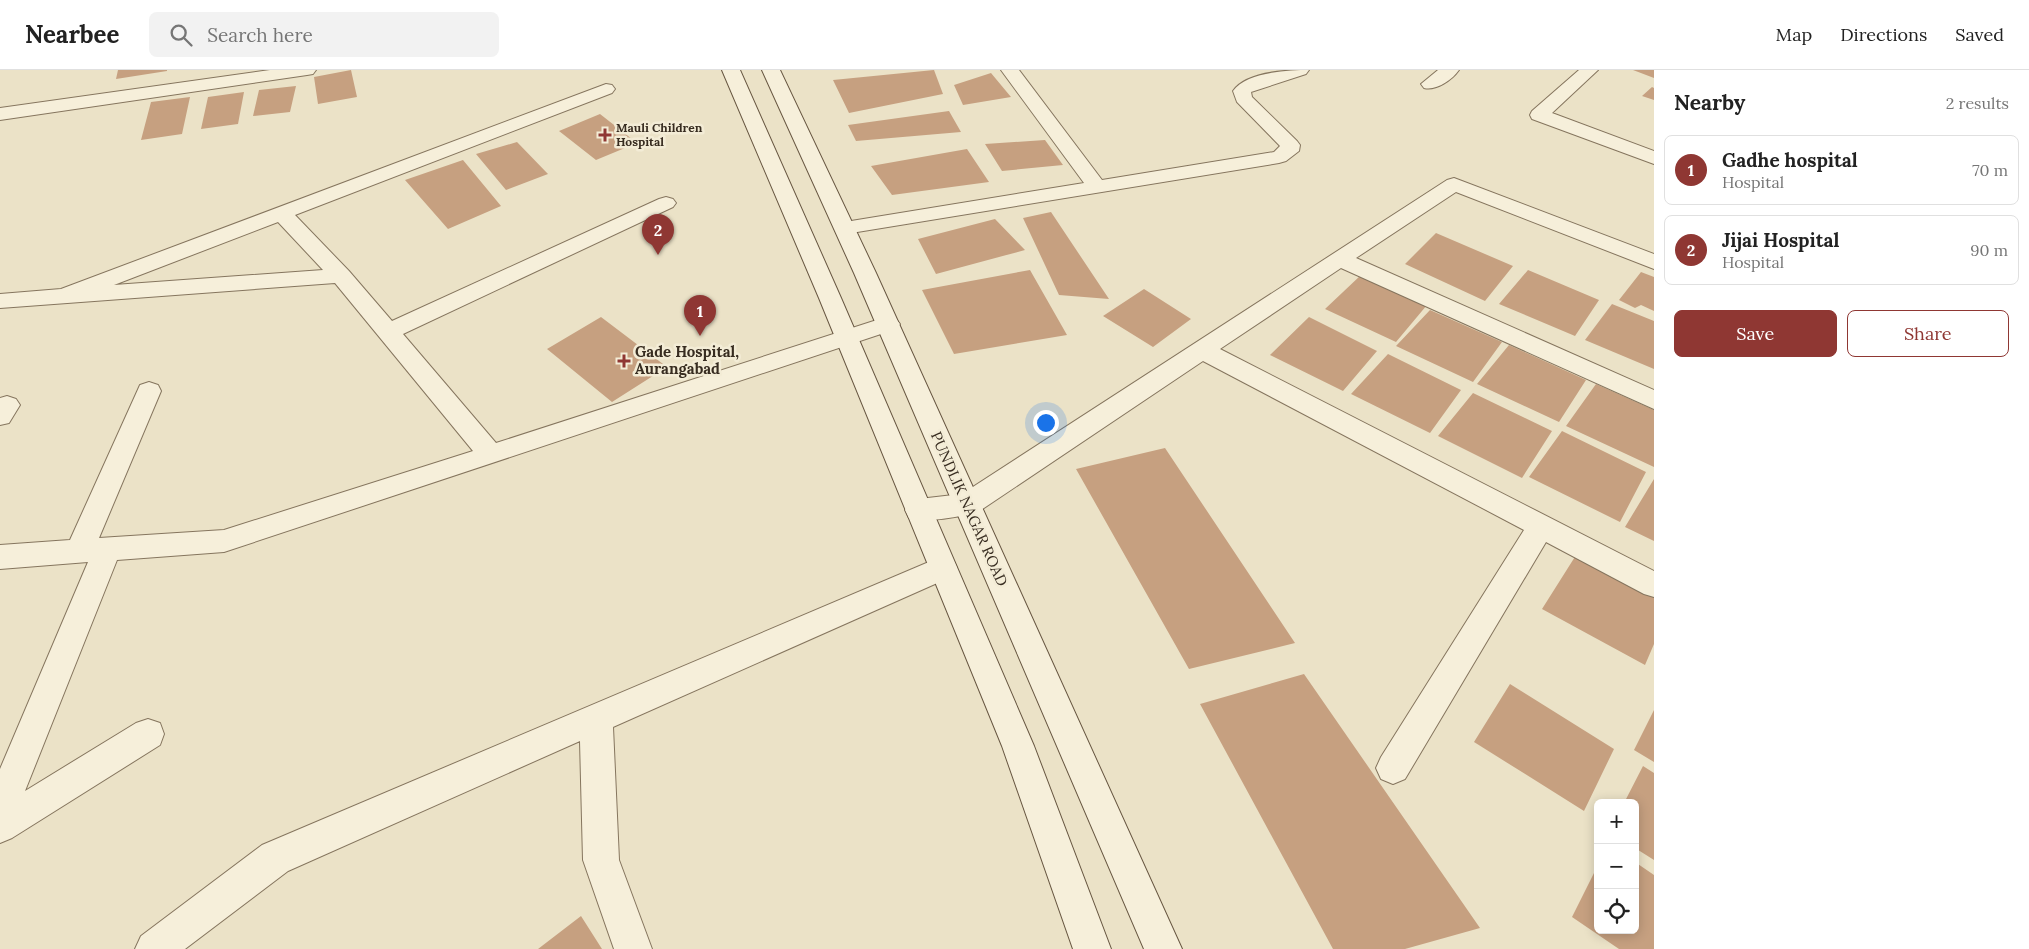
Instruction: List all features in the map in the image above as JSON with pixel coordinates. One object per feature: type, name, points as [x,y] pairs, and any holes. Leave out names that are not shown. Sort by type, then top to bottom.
[{"type":"street","points":[[0,114],[307,70]]},
{"type":"street","name":"PUNDLIK NAGAR ROAD","points":[[771,70],[888,324],[1163,949]]},
{"type":"street","points":[[1010,70],[1096,186]]},
{"type":"street","points":[[844,228],[1279,157],[1289,152],[1290,145],[1243,98],[1242,91],[1248,86],[1300,70]]},
{"type":"street","points":[[1430,84],[1450,70]]},
{"type":"street","points":[[1589,70],[1539,115],[1650,151]]},
{"type":"street","points":[[736,71],[1018,746],[1092,949]]},
{"type":"street","points":[[65,296],[606,89]]},
{"type":"street","points":[[919,510],[968,504],[1454,184],[1651,255]]},
{"type":"street","points":[[388,332],[666,203]]},
{"type":"street","points":[[281,213],[340,276],[491,456]]},
{"type":"street","points":[[1339,259],[1654,400]]},
{"type":"street","points":[[0,301],[340,276]]},
{"type":"street","points":[[0,557],[224,541],[491,456],[888,324]]},
{"type":"street","points":[[1202,350],[1654,586]]},
{"type":"street","points":[[0,810],[149,390]]},
{"type":"street","points":[[1393,768],[1541,527]]},
{"type":"street","points":[[154,949],[275,858],[943,568]]},
{"type":"street","points":[[596,719],[601,860],[632,949]]},
{"type":"street","points":[[0,826],[148,734]]},
{"type":"building","points":[[118,70],[167,70],[167,71],[116,79]]},
{"type":"building","points":[[351,70],[357,97],[318,104],[314,77]]},
{"type":"building","points":[[934,70],[943,94],[849,113],[833,80]]},
{"type":"building","points":[[1633,70],[1654,70],[1654,78]]},
{"type":"building","points":[[991,73],[1011,97],[963,105],[954,85]]},
{"type":"building","points":[[296,86],[290,112],[253,116],[259,90]]},
{"type":"building","points":[[1652,87],[1654,88],[1654,100],[1642,96]]},
{"type":"building","points":[[244,92],[238,124],[201,129],[208,97]]},
{"type":"building","points":[[190,97],[182,134],[141,140],[151,102]]},
{"type":"building","points":[[949,111],[961,132],[856,141],[848,125]]},
{"type":"building","points":[[600,114],[637,143],[596,160],[559,131]]},
{"type":"building","points":[[1045,140],[1063,165],[1002,171],[985,144]]},
{"type":"building","points":[[517,142],[548,174],[506,190],[476,154]]},
{"type":"building","points":[[967,149],[989,182],[892,195],[871,166]]},
{"type":"building","points":[[463,160],[501,206],[448,229],[405,180]]},
{"type":"building","points":[[1051,212],[1109,299],[1059,295],[1023,218]]},
{"type":"building","points":[[995,219],[1025,250],[936,274],[918,239]]},
{"type":"building","points":[[1436,233],[1513,266],[1485,301],[1405,264]]},
{"type":"building","points":[[1030,270],[1067,335],[954,354],[922,290]]},
{"type":"building","points":[[1528,270],[1599,300],[1575,336],[1499,304]]},
{"type":"building","points":[[1641,272],[1654,277],[1654,311],[1641,305],[1635,308],[1619,300]]},
{"type":"building","points":[[1361,275],[1427,305],[1396,342],[1325,309]]},
{"type":"building","points":[[1144,289],[1191,319],[1153,347],[1103,316]]},
{"type":"building","points":[[1612,304],[1654,321],[1654,369],[1585,340]]},
{"type":"building","points":[[1430,310],[1502,342],[1473,382],[1396,346]]},
{"type":"building","points":[[601,317],[667,367],[612,402],[547,349]]},
{"type":"building","points":[[1309,317],[1377,351],[1343,391],[1270,355]]},
{"type":"building","points":[[1509,345],[1586,380],[1559,422],[1477,384]]},
{"type":"building","points":[[1388,354],[1461,390],[1430,433],[1351,394]]},
{"type":"building","points":[[1596,384],[1654,410],[1654,467],[1566,426]]},
{"type":"building","points":[[1473,393],[1552,431],[1522,478],[1438,436]]},
{"type":"building","points":[[1562,431],[1646,472],[1620,522],[1529,477]]},
{"type":"building","points":[[1165,448],[1295,643],[1189,669],[1076,469]]},
{"type":"building","points":[[1654,479],[1654,541],[1625,527]]},
{"type":"building","points":[[1578,552],[1654,592],[1654,644],[1645,665],[1542,609]]},
{"type":"building","points":[[1304,674],[1480,928],[1405,949],[1333,949],[1200,704]]},
{"type":"building","points":[[1510,684],[1614,749],[1584,811],[1474,742]]},
{"type":"building","points":[[1654,710],[1654,762],[1634,750]]},
{"type":"building","points":[[1643,766],[1654,773],[1654,860],[1639,851],[1639,799],[1626,799]]},
{"type":"building","points":[[1639,865],[1654,875],[1654,949],[1619,949],[1597,934],[1639,934]]},
{"type":"building","points":[[1594,873],[1594,932],[1572,917]]},
{"type":"building","points":[[581,916],[602,949],[538,949]]},
{"type":"place","name":"Mauli Children Hospital","points":[[605,135]]},
{"type":"place","name":"Jijai Hospital","points":[[658,255]]},
{"type":"place","name":"Gadhe hospital","points":[[700,336]]},
{"type":"place","name":"Gade Hospital, Aurangabad","points":[[624,361]]}]
